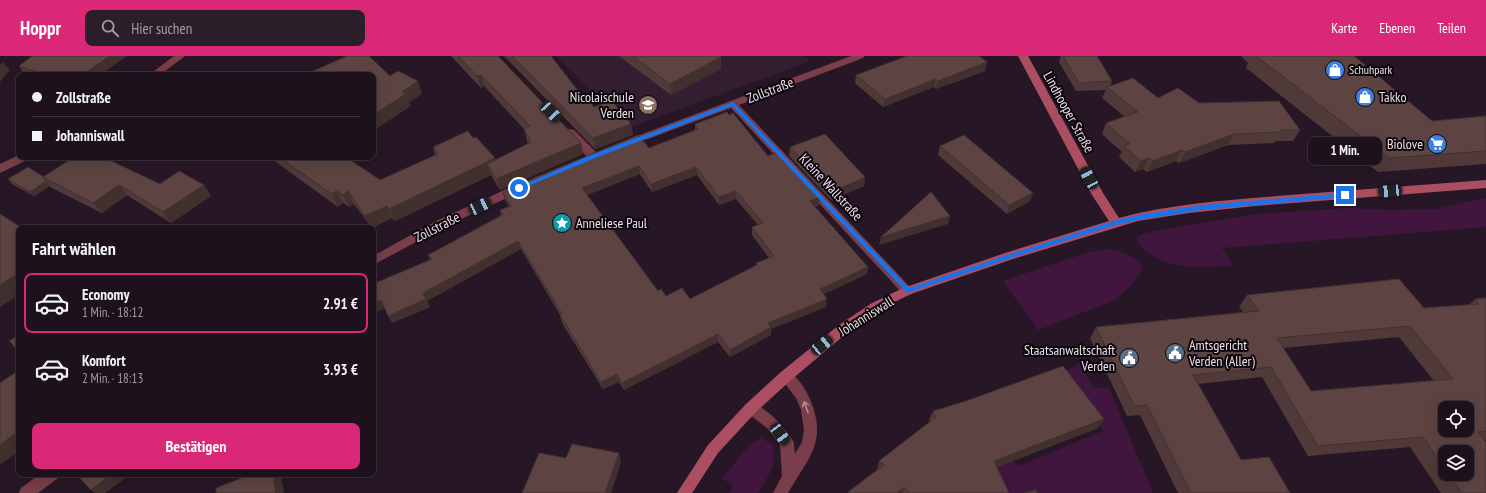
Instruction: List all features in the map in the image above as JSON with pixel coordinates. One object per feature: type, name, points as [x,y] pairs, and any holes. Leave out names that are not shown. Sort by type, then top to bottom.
[{"type":"main road","name":"Lindhooper Straße","points":[[1023,56],[1116,223]]},
{"type":"main road","name":"Johanniswall","points":[[684,493],[713,449],[751,408],[786,376],[842,329],[876,306],[907,291],[1116,223],[1145,216],[1202,208],[1486,184]]},
{"type":"street","points":[[158,72],[180,56]]},
{"type":"street","name":"Zollstraße","points":[[614,148],[860,56]]},
{"type":"street","name":"Kleine Wallstraße","points":[[733,104],[907,291]]},
{"type":"street","points":[[561,123],[597,155],[580,162]]},
{"type":"street","points":[[0,169],[17,160]]},
{"type":"street","name":"Zollstraße","points":[[376,259],[440,224],[525,185]]},
{"type":"street","points":[[780,493],[809,443],[811,430],[808,410],[801,394],[786,376]]},
{"type":"street","points":[[751,408],[772,424],[787,443],[789,476]]},
{"type":"street","points":[[26,493],[48,477]]},
{"type":"shaded area","name":"Nicolaischule Verden","points":[[556,56],[803,56],[811,61],[628,128]]},
{"type":"shaded area","points":[[1479,199],[1486,199],[1486,227],[1222,248],[1233,266],[1194,267],[1176,265],[1162,261],[1142,248],[1138,243],[1137,237],[1142,234],[1164,229],[1259,214],[1348,208],[1392,210],[1436,209]]},
{"type":"shaded area","points":[[1108,249],[1126,254],[1142,265],[1142,271],[1131,285],[1115,300],[1038,330],[1003,281],[1089,252]]},
{"type":"shaded area","points":[[1080,363],[1093,387],[1109,388],[1153,493],[1008,493],[995,468],[1011,459],[1018,466],[1103,431],[1061,374]]},
{"type":"shaded area","points":[[761,438],[773,445],[774,452],[773,465],[765,482],[758,493],[729,493],[734,485],[722,479],[751,443]]},
{"type":"building","points":[[32,56],[110,56],[86,72],[37,72],[19,66]]},
{"type":"building","points":[[347,56],[369,56],[390,76],[398,71],[418,81],[402,92],[406,94],[376,113],[376,72],[311,72]]},
{"type":"building","points":[[458,56],[498,56],[581,143],[496,179],[487,164],[531,142],[524,129],[530,126],[481,75],[477,76]]},
{"type":"building","points":[[512,56],[551,56],[586,101],[588,100],[594,107],[612,101],[631,124],[593,138]]},
{"type":"building","points":[[633,56],[720,56],[721,57],[670,84]]},
{"type":"building","points":[[907,56],[979,56],[987,62],[938,81],[936,79],[885,99],[856,75]]},
{"type":"building","points":[[1063,56],[1097,56],[1112,81],[1079,83]]},
{"type":"building","points":[[1256,56],[1354,56],[1432,121],[1486,116],[1486,151],[1389,158]]},
{"type":"building","points":[[1133,78],[1158,98],[1178,88],[1199,103],[1279,101],[1300,130],[1280,130],[1281,132],[1234,134],[1185,152],[1182,150],[1153,161],[1149,158],[1141,161],[1124,146],[1130,144],[1106,123],[1138,112],[1107,87]]},
{"type":"building","points":[[727,112],[729,115],[733,113],[768,156],[777,152],[820,197],[810,201],[868,267],[820,289],[827,299],[768,323],[771,327],[730,350],[718,334],[622,383],[617,374],[601,382],[560,315],[562,314],[518,241],[423,293],[426,299],[388,316],[381,300],[376,302],[376,283],[432,259],[428,255],[503,215],[500,210],[511,206],[503,193],[536,177],[638,135],[649,148],[698,129],[695,124]],"holes":[[[639,166],[651,184],[696,167],[719,197],[736,191],[763,223],[752,227],[774,256],[756,263],[757,265],[690,299],[682,288],[666,296],[661,289],[658,291],[582,188]]]},
{"type":"building","points":[[468,131],[473,138],[476,137],[495,158],[389,209],[387,206],[365,216],[348,191],[343,195],[337,191],[332,194],[283,160],[350,160],[380,180],[438,154],[433,147]]},
{"type":"building","points":[[825,134],[865,177],[832,192],[790,147]]},
{"type":"building","points":[[964,135],[1033,193],[1009,205],[940,146]]},
{"type":"building","points":[[69,160],[109,160],[160,184],[179,171],[204,185],[163,212],[119,185],[93,203],[43,177]]},
{"type":"building","points":[[28,167],[44,177],[46,181],[30,192],[8,179]]},
{"type":"building","points":[[931,192],[950,216],[881,237]]},
{"type":"building","points":[[0,214],[17,225],[16,225],[16,275],[0,285]]},
{"type":"building","points":[[1399,279],[1424,308],[1479,304],[1475,299],[1486,298],[1486,431],[1478,432],[1486,442],[1486,493],[1462,493],[1453,481],[1474,481],[1474,445],[1438,445],[1438,459],[1423,437],[1318,446],[1271,367],[1193,375],[1241,460],[1269,457],[1290,493],[1191,493],[1147,405],[1134,406],[1096,327],[1259,311],[1247,295]],"holes":[[[1410,326],[1453,379],[1311,391],[1277,338]]]},
{"type":"building","points":[[16,337],[16,349],[9,341]]},
{"type":"building","points":[[1063,366],[1104,419],[994,461],[1009,493],[910,493],[904,487],[897,493],[848,492],[884,465],[879,461],[936,417],[933,411],[966,401]]},
{"type":"building","points":[[16,372],[16,433],[0,445],[0,383]]},
{"type":"building","points":[[572,444],[619,453],[605,493],[522,493],[539,453],[566,458]]},
{"type":"building","points":[[79,477],[108,477],[91,490]]},
{"type":"building","points":[[244,477],[273,477],[276,493],[216,493],[216,488]]},
{"type":"building","points":[[1036,490],[1037,493],[1024,493]]},
{"type":"place","name":"Schuhpark","points":[[1335,70]]},
{"type":"place","name":"Takko","points":[[1365,97]]},
{"type":"place","name":"Nicolaischule Verden","points":[[648,105]]},
{"type":"place","name":"Biolove","points":[[1437,144]]},
{"type":"place","name":"Anneliese Paul","points":[[562,223]]},
{"type":"place","name":"Amtsgericht Verden (Aller)","points":[[1175,353]]},
{"type":"place","name":"Staatsanwaltschaft Verden","points":[[1129,358]]},
{"type":"route","points":[[519,188],[593,156],[733,104],[907,291],[1009,256],[1138,217],[1189,209],[1345,195]]}]
